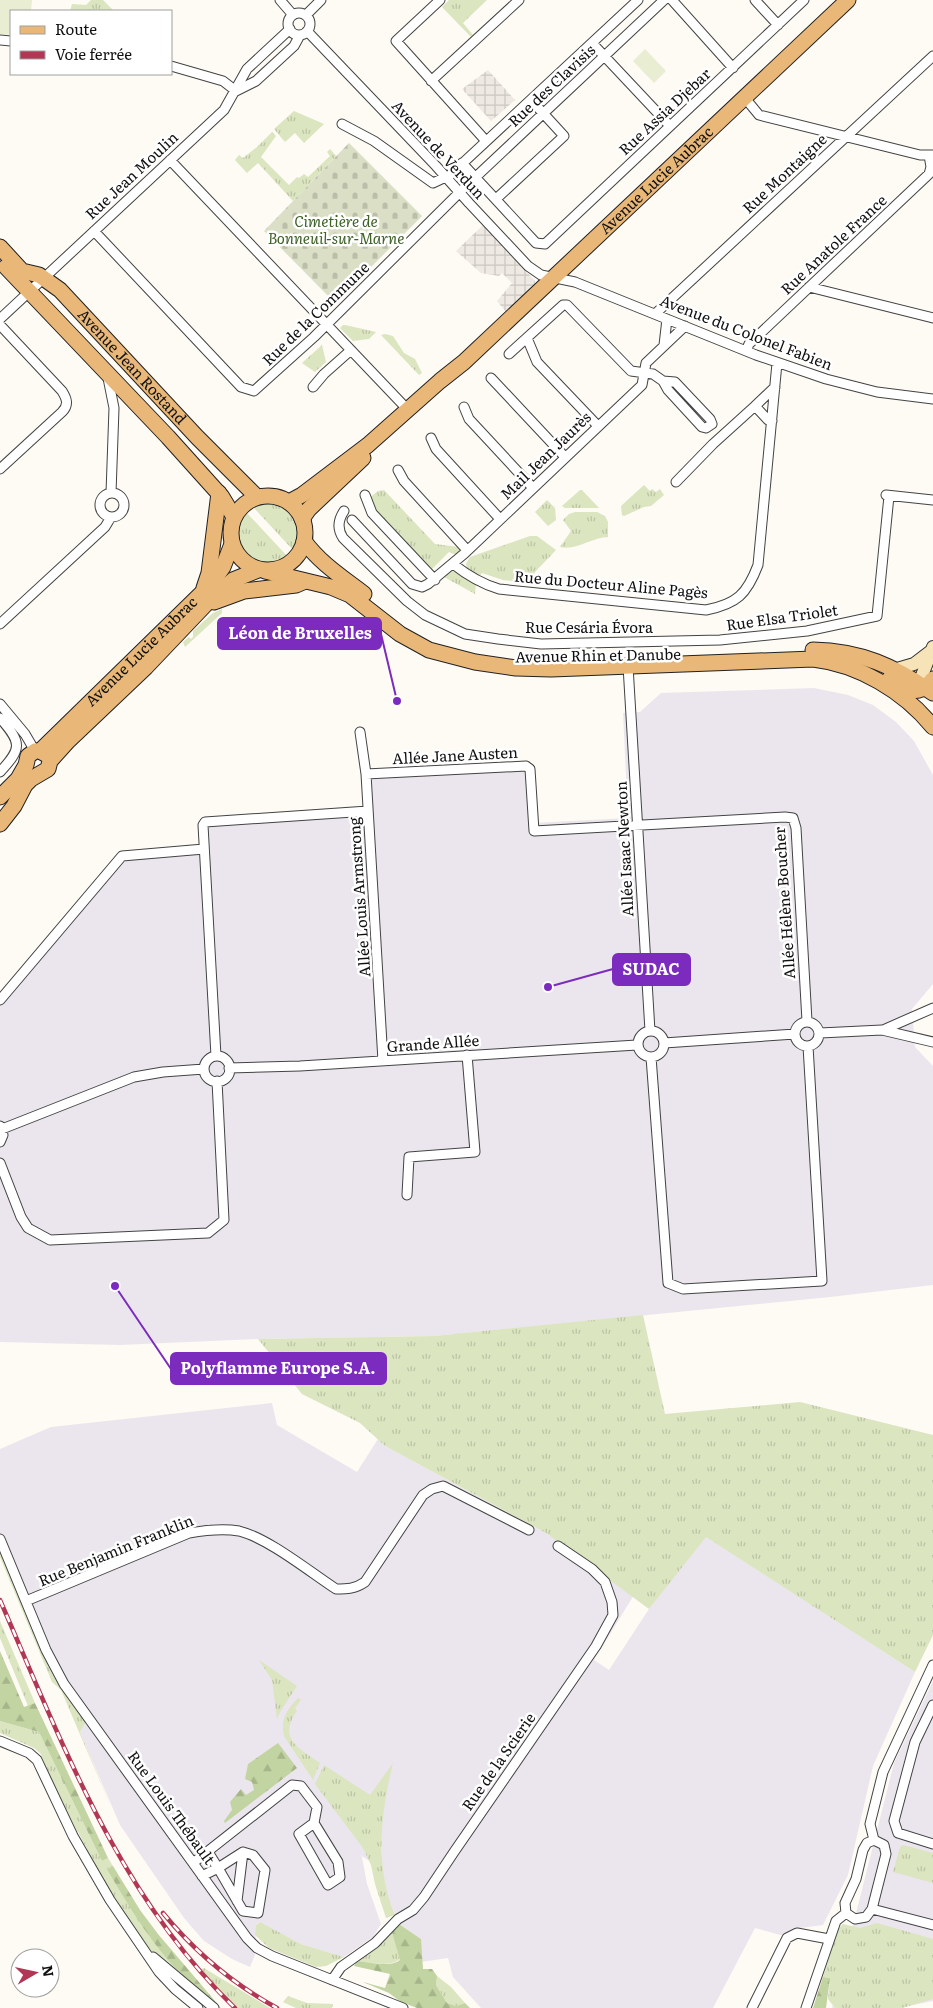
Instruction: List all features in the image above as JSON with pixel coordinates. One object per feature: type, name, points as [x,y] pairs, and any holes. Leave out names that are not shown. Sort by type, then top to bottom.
[{"type":"main road","name":"Avenue Lucie Aubrac","points":[[288,502],[302,495],[368,445],[464,362],[848,0]]},
{"type":"main road","name":"Avenue Jean Rostand","points":[[0,247],[22,271],[44,278],[60,290],[197,437],[258,497]]},
{"type":"main road","name":"Avenue Jean Rostand","points":[[0,260],[219,494],[234,517]]},
{"type":"main road","name":"Avenue Lucie Aubrac","points":[[302,519],[316,501],[433,395],[464,362]]},
{"type":"main road","points":[[219,494],[204,598],[296,585],[304,582]]},
{"type":"main road","points":[[268,496],[288,502],[302,519],[304,526],[304,540],[299,553],[292,562],[281,568],[257,572],[241,559],[232,544],[230,535],[234,517],[244,504],[258,497],[268,496]]},
{"type":"main road","name":"Avenue Rhin et Danube","points":[[304,540],[314,555],[332,572],[401,623],[427,638],[463,650],[499,657],[544,660],[815,650],[839,652],[866,658],[897,669],[923,690]]},
{"type":"main road","name":"Avenue Lucie Aubrac","points":[[38,750],[68,741],[146,667],[204,598],[221,571],[232,544]]},
{"type":"main road","name":"Avenue Lucie Aubrac","points":[[0,824],[14,806],[33,770],[28,756],[59,732],[204,598],[229,583],[257,572]]},
{"type":"main road","name":"Avenue Rhin et Danube","points":[[257,572],[331,587],[350,595],[400,634],[429,650],[475,662],[516,668],[551,669],[813,659],[830,661],[851,667],[873,678],[923,690]]},
{"type":"main road","points":[[897,669],[914,664],[932,649]]},
{"type":"main road","points":[[932,649],[923,690],[933,727]]},
{"type":"main road","name":"Avenue Lucie Aubrac","points":[[0,797],[18,779],[33,770],[48,769],[38,750]]},
{"type":"street","points":[[280,0],[293,15]]},
{"type":"street","points":[[306,15],[321,0]]},
{"type":"street","points":[[440,0],[396,42],[486,141]]},
{"type":"street","points":[[431,81],[520,0]]},
{"type":"street","name":"Rue des Clavisis","points":[[446,177],[638,0]]},
{"type":"street","name":"Rue des Clavisis","points":[[460,193],[664,0]]},
{"type":"street","points":[[672,0],[733,68]]},
{"type":"street","points":[[755,0],[778,25]]},
{"type":"street","name":"Rue Assia Djebar","points":[[496,199],[536,243],[545,244],[804,0]]},
{"type":"street","points":[[299,13],[306,15],[310,24],[304,33],[294,34],[288,22],[293,15],[299,13]]},
{"type":"street","name":"Rue Jean Moulin","points":[[0,319],[224,110],[247,69],[290,29]]},
{"type":"street","name":"Rue Jean Moulin","points":[[236,91],[256,81],[294,46],[304,33]]},
{"type":"street","name":"Avenue de Verdun","points":[[304,33],[446,177],[528,266],[542,275],[554,278]]},
{"type":"street","points":[[592,43],[670,126]]},
{"type":"street","name":"Rue Montaigne","points":[[655,314],[933,56]]},
{"type":"street","points":[[172,66],[223,81],[236,91]]},
{"type":"street","points":[[745,98],[760,115],[920,155],[931,155]]},
{"type":"street","points":[[462,163],[496,199],[564,136],[530,100]]},
{"type":"street","points":[[342,124],[374,141],[433,183],[446,177]]},
{"type":"street","name":"Rue Anatole France","points":[[746,351],[749,344],[929,174],[931,155]]},
{"type":"street","points":[[170,160],[408,410]]},
{"type":"street","name":"Rue de la Commune","points":[[94,231],[241,387],[254,391],[326,325],[460,193]]},
{"type":"street","name":"Avenue du Colonel Fabien","points":[[554,278],[576,282],[746,351],[826,379],[877,392],[933,399]]},
{"type":"street","points":[[809,287],[933,318]]},
{"type":"street","points":[[509,354],[563,305],[567,305],[631,371],[653,374],[663,381],[668,390],[702,427],[710,427],[712,424],[710,418],[675,382],[663,381]]},
{"type":"street","points":[[664,345],[667,319]]},
{"type":"street","points":[[0,325],[67,398],[66,407],[62,412],[0,469]]},
{"type":"street","name":"Mail Jean Jaurès","points":[[434,580],[642,385],[646,363],[685,326]]},
{"type":"street","points":[[526,338],[537,362],[598,426]]},
{"type":"street","points":[[313,387],[324,374],[351,350]]},
{"type":"street","name":"Rue du Docteur Aline Pagès","points":[[453,564],[471,577],[488,586],[499,589],[706,610],[725,606],[745,592],[758,565],[777,363]]},
{"type":"street","points":[[107,373],[113,395],[111,493]]},
{"type":"street","points":[[491,378],[565,458]]},
{"type":"street","points":[[676,482],[713,444],[774,387]]},
{"type":"street","points":[[755,406],[768,420],[772,421]]},
{"type":"street","points":[[464,407],[469,419],[533,488]]},
{"type":"street","points":[[431,438],[436,449],[500,519]]},
{"type":"street","points":[[398,470],[404,481],[467,550]]},
{"type":"street","points":[[0,624],[105,527],[110,517],[120,514],[124,504],[118,495],[111,493],[105,496],[100,504],[102,511],[110,517]]},
{"type":"street","points":[[352,520],[412,584],[422,587],[434,580],[372,513],[365,495]]},
{"type":"street","name":"Rue Elsa Triolet","points":[[720,640],[807,631],[876,616],[888,496],[933,500]]},
{"type":"street","name":"Rue Cesária Évora","points":[[344,511],[338,524],[343,538],[407,601],[425,615],[465,634],[541,644],[720,640]]},
{"type":"street","name":"Allée Isaac Newton","points":[[628,666],[650,1031]]},
{"type":"street","points":[[0,704],[38,750]]},
{"type":"street","points":[[0,718],[12,732],[17,743],[15,755],[0,772]]},
{"type":"street","name":"Allée Louis Armstrong","points":[[360,732],[366,774],[383,1061]]},
{"type":"street","name":"Allée Jane Austen","points":[[366,774],[526,766],[530,769],[534,831],[638,826]]},
{"type":"street","points":[[216,1056],[203,825],[208,820],[368,811]]},
{"type":"street","name":"Allée Hélène Boucher","points":[[638,826],[793,818],[796,828],[807,1021]]},
{"type":"street","points":[[0,1000],[122,856],[204,849]]},
{"type":"street","points":[[882,1030],[933,1008]]},
{"type":"street","points":[[807,1021],[816,1024],[820,1033],[817,1042],[808,1046],[799,1043],[795,1034],[798,1025],[807,1021]]},
{"type":"street","points":[[820,1033],[882,1030],[933,1042]]},
{"type":"street","points":[[650,1031],[659,1034],[664,1043],[660,1053],[651,1057],[642,1054],[638,1045],[640,1035],[650,1031]]},
{"type":"street","points":[[664,1043],[795,1034]]},
{"type":"street","name":"Grande Allée","points":[[229,1068],[383,1061],[638,1045]]},
{"type":"street","points":[[651,1057],[668,1283],[682,1289],[822,1281],[808,1046]]},
{"type":"street","points":[[407,1195],[409,1157],[475,1152],[467,1055]]},
{"type":"street","points":[[216,1056],[225,1059],[229,1068],[226,1077],[218,1081],[208,1078],[204,1069],[207,1060],[216,1056]]},
{"type":"street","points":[[0,1142],[3,1134],[1,1127],[134,1077],[163,1072],[204,1069]]},
{"type":"street","points":[[0,1163],[20,1218],[28,1228],[50,1240],[208,1233],[224,1220],[218,1081]]},
{"type":"street","name":"Rue Benjamin Franklin","points":[[26,1601],[189,1533],[215,1529],[239,1532],[255,1537],[336,1589],[357,1587],[365,1582],[423,1495],[432,1489],[442,1486],[529,1530]]},
{"type":"street","name":"Rue Louis Thébault","points":[[0,1539],[51,1660],[64,1684],[247,1938],[257,1948],[272,1956],[403,2008]]},
{"type":"street","name":"Rue de la Scierie","points":[[332,1980],[341,1967],[374,1943],[398,1919],[413,1910],[424,1898],[596,1646],[613,1615],[612,1602],[605,1582],[592,1569],[558,1546]]},
{"type":"street","points":[[874,1840],[867,1843],[863,1850],[858,1872],[845,1903],[846,1913],[850,1918],[861,1919],[866,1917],[872,1909],[886,1854],[884,1846],[874,1840],[870,1824],[883,1772],[933,1665]]},
{"type":"street","points":[[898,1833],[894,1821],[914,1742],[933,1706]]},
{"type":"street","points":[[0,1740],[29,1753],[37,1760],[76,1841],[128,1927],[159,1972],[175,1989],[198,2008]]},
{"type":"street","points":[[193,1863],[292,1785],[301,1786],[317,1807],[314,1823],[338,1862],[340,1877],[328,1885],[299,1834],[314,1823]]},
{"type":"street","points":[[884,1846],[898,1833]]},
{"type":"street","points":[[898,1833],[933,1844]]},
{"type":"street","points":[[202,1876],[218,1868],[243,1852],[253,1855],[265,1870],[258,1912],[243,1911],[237,1900],[218,1868],[208,1852]]},
{"type":"street","points":[[237,1900],[243,1852]]},
{"type":"street","points":[[872,1909],[933,1925]]},
{"type":"street","points":[[806,2008],[836,1921],[846,1913]]},
{"type":"street","points":[[128,1927],[158,1962],[214,2008]]},
{"type":"street","points":[[752,2008],[787,1938],[797,1933],[829,1939]]},
{"type":"shaded area","points":[[488,70],[515,100],[491,121],[462,89]]},
{"type":"shaded area","points":[[483,225],[535,281],[535,287],[506,312],[497,301],[512,283],[502,273],[499,276],[481,273],[456,251]]},
{"type":"shaded area","points":[[814,688],[848,695],[873,705],[896,722],[914,741],[933,775],[933,984],[912,1009],[915,1047],[933,1066],[933,1285],[434,1336],[258,1339],[120,1345],[0,1342],[0,998],[121,855],[203,848],[202,823],[366,813],[365,772],[528,764],[533,823],[628,818],[623,713],[640,712],[661,693]]},
{"type":"shaded area","points":[[272,1403],[277,1425],[357,1472],[378,1439],[385,1446],[546,1533],[634,1595],[594,1660],[609,1670],[649,1609],[705,1536],[915,1672],[873,1766],[848,1875],[823,1925],[792,1929],[784,1936],[755,1928],[713,2008],[481,2008],[453,1977],[448,1958],[421,1962],[421,1939],[399,1924],[387,1896],[382,1874],[382,1834],[380,1868],[360,1855],[367,1884],[381,1924],[373,1937],[344,1957],[301,1944],[259,1922],[256,1925],[255,1955],[250,1967],[232,1959],[204,1941],[184,1918],[120,1825],[80,1732],[86,1722],[51,1672],[0,1550],[0,1449],[51,1427]]},
{"type":"shaded area","points":[[933,1681],[933,2001],[898,2008],[832,2008],[894,1763]]},
{"type":"green space","points":[[0,0],[32,0],[31,10],[10,10],[10,35],[0,34]]},
{"type":"green space","points":[[91,0],[103,0],[113,10],[70,10],[72,4],[86,5]]},
{"type":"green space","points":[[449,0],[487,0],[463,23],[473,35],[471,37],[442,7]]},
{"type":"green space","points":[[645,49],[666,71],[654,83],[633,61]]},
{"type":"green space","points":[[294,111],[324,124],[304,143],[295,133],[285,142],[274,129]]},
{"type":"green space","points":[[272,132],[276,136],[261,157],[289,185],[297,177],[299,178],[304,174],[308,177],[330,156],[327,152],[330,149],[336,156],[293,201],[258,163],[247,173],[235,160],[239,155],[243,158]]},
{"type":"green space","name":"Cimetière de Bonneuil-sur-Marne","points":[[349,143],[422,216],[335,303],[264,231]]},
{"type":"green space","points":[[343,325],[376,332],[369,339],[353,341],[340,328]]},
{"type":"green space","points":[[381,335],[393,336],[404,353],[415,359],[422,373],[419,375]]},
{"type":"green space","points":[[322,345],[326,362],[315,372],[302,363]]},
{"type":"green space","points":[[644,485],[650,491],[652,489],[656,492],[660,489],[664,495],[651,506],[624,516],[622,515],[621,506]]},
{"type":"green space","points":[[384,490],[435,544],[459,547],[460,551],[456,555],[449,552],[432,569],[437,573],[435,574],[373,512],[369,498],[378,491]]},
{"type":"green space","points":[[580,490],[599,508],[565,508],[562,506]]},
{"type":"green space","points":[[547,500],[555,508],[556,520],[548,526],[535,512]]},
{"type":"green space","points":[[269,503],[285,509],[294,520],[298,534],[293,550],[253,507]]},
{"type":"green space","points":[[246,512],[288,557],[275,562],[264,563],[253,560],[245,554],[240,546],[238,535],[240,524]]},
{"type":"green space","points":[[575,512],[597,512],[605,516],[608,522],[608,537],[596,539],[578,546],[560,547],[571,531],[563,520],[569,514]]},
{"type":"green space","points":[[530,536],[537,536],[556,550],[535,572],[532,583],[503,580],[482,573],[479,577],[467,569],[466,564],[470,557]]},
{"type":"green space","points":[[450,571],[458,572],[476,584],[475,594],[444,577]]},
{"type":"green space","points":[[222,609],[222,613],[185,647],[183,642],[189,637],[191,639],[193,637],[193,631],[213,613]]},
{"type":"green space","points":[[643,1315],[665,1414],[800,1402],[933,1435],[933,1635],[915,1672],[706,1537],[649,1609],[546,1533],[385,1446],[360,1423],[302,1394],[258,1339],[434,1336]]},
{"type":"green space","points":[[0,1550],[51,1672],[86,1722],[80,1732],[112,1809],[61,1690],[52,1682],[0,1557]]},
{"type":"green space","points":[[0,1621],[35,1703],[28,1706],[0,1638]]},
{"type":"green space","points":[[0,1651],[24,1707],[35,1703],[108,1858],[102,1861],[39,1732],[0,1721]]},
{"type":"green space","points":[[259,1660],[297,1686],[277,1719],[272,1680]]},
{"type":"green space","points":[[298,1698],[301,1700],[295,1708],[297,1711],[291,1721],[290,1736],[298,1747],[320,1763],[313,1780],[284,1736],[283,1725],[285,1715]]},
{"type":"green space","points":[[0,1721],[39,1732],[102,1861],[108,1858],[113,1866],[107,1869],[200,1992],[220,2008],[217,2008],[158,1959],[127,1921],[86,1851],[87,1849],[78,1832],[76,1833],[42,1760],[41,1754],[34,1748],[0,1733]]},
{"type":"green space","points":[[278,1743],[297,1768],[225,1823],[224,1821],[232,1810],[230,1802],[241,1789],[246,1795],[254,1790],[252,1782],[245,1779],[248,1764]]},
{"type":"green space","points":[[393,1763],[385,1801],[382,1859],[388,1896],[395,1915],[386,1918],[371,1865],[363,1848],[315,1784],[324,1765],[370,1795]]},
{"type":"green space","points":[[903,1845],[933,1853],[933,1883],[893,1872],[900,1847]]},
{"type":"green space","points":[[113,1866],[140,1910],[158,1934],[221,2008],[192,1985],[153,1941],[107,1869]]},
{"type":"green space","points":[[260,1922],[301,1944],[344,1957],[326,1966],[316,1967],[269,1948],[255,1935],[256,1925]]},
{"type":"green space","points":[[877,1923],[933,1939],[933,1999],[902,2008],[835,2008],[828,1999],[830,1978],[823,1977],[838,1929],[843,1924],[860,1928]]},
{"type":"green space","points":[[399,1924],[421,1939],[423,1969],[432,1969],[437,1976],[436,1985],[447,2003],[456,2006],[465,2003],[470,2008],[417,2008],[401,2002],[389,1993],[363,1982],[385,1988],[390,1974],[354,1966],[357,1961],[391,1964],[400,1960],[392,1933]]},
{"type":"green space","points":[[392,1933],[400,1959],[396,1962],[385,1964],[357,1961]]},
{"type":"green space","points":[[204,1968],[270,2008],[237,2008],[200,1970]]},
{"type":"green space","points":[[437,1976],[451,1987],[465,2003],[456,2006],[447,2003],[436,1985]]},
{"type":"green space","points":[[823,1977],[830,1978],[826,2008],[813,2008]]},
{"type":"green space","points":[[288,1996],[307,2003],[333,2004],[332,2008],[296,2008],[283,2002]]},
{"type":"railway","points":[[0,1600],[71,1763],[126,1868],[158,1917],[194,1964],[235,2008]]},
{"type":"railway","points":[[163,1913],[188,1941],[215,1966],[245,1989],[277,2008]]},
{"type":"place","name":"Léon de Bruxelles","points":[[397,701]]},
{"type":"place","name":"SUDAC","points":[[548,987]]},
{"type":"place","name":"Polyflamme Europe S.A.","points":[[115,1286]]}]
